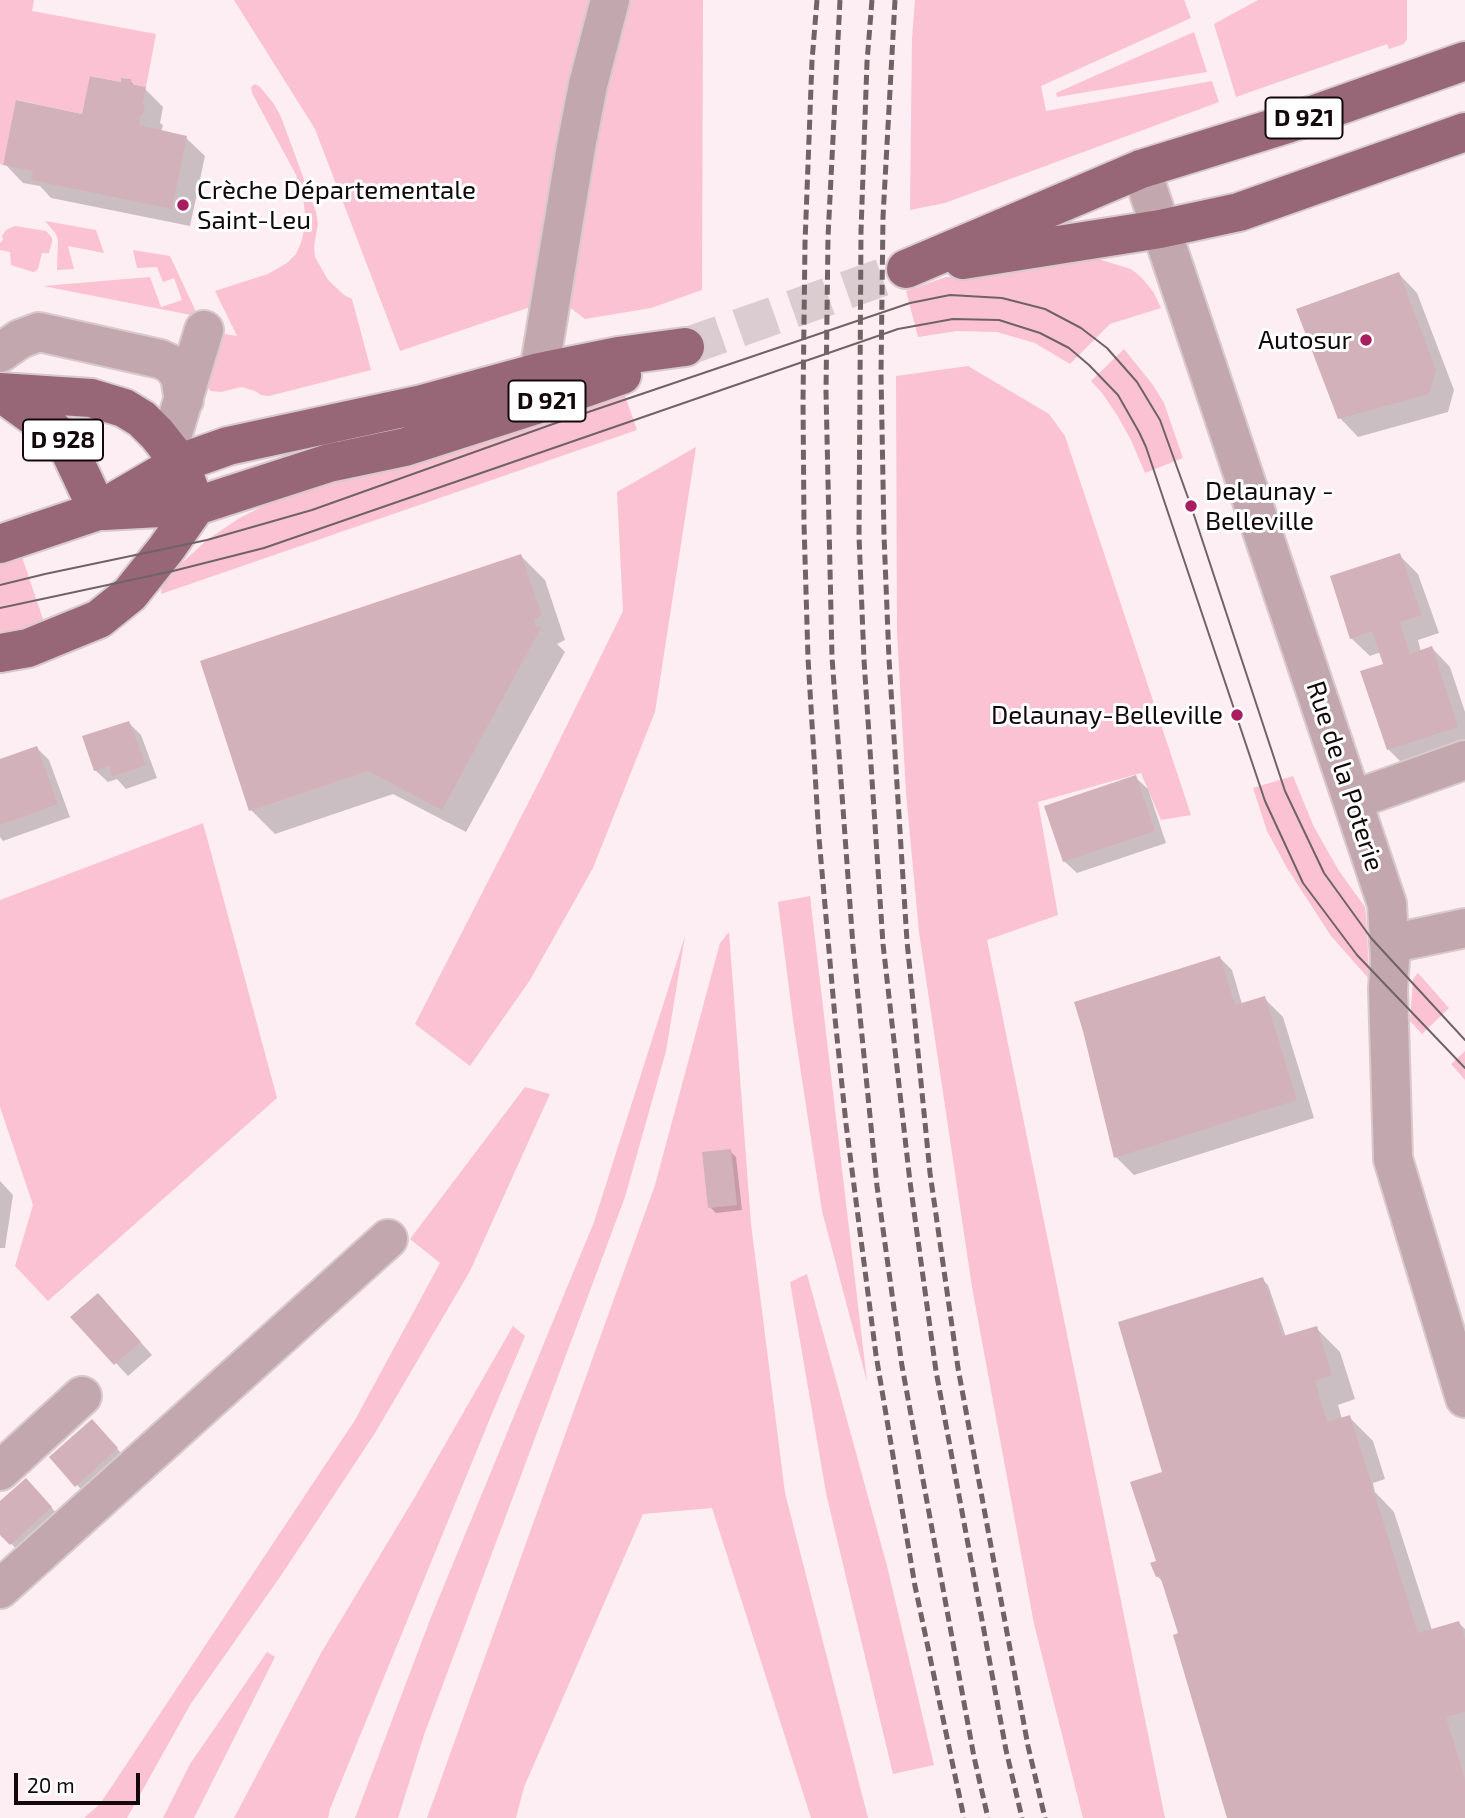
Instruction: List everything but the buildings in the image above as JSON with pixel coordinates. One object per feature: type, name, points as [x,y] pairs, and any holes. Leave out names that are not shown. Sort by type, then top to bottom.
[{"type":"main road","name":"D 921","points":[[1465,61],[1287,124],[1141,169],[906,269],[1160,229],[1239,212],[1465,132]]},
{"type":"main road","name":"D 921","points":[[0,544],[99,511],[174,456],[422,404],[539,372],[618,356],[685,347],[614,379],[405,447],[329,463],[196,506]]},
{"type":"main road","name":"D 928","points":[[0,392],[91,398],[124,408],[142,419],[174,456]]},
{"type":"main road","name":"D 928","points":[[0,392],[54,431],[65,443],[99,511]]},
{"type":"main road","points":[[174,456],[196,506]]},
{"type":"main road","points":[[99,511],[196,506]]},
{"type":"main road","points":[[0,653],[28,648],[99,619],[130,594],[196,506]]},
{"type":"street","points":[[539,372],[576,147],[588,85],[610,0]]},
{"type":"street","name":"Rue de la Poterie","points":[[1141,169],[1387,904],[1393,1158],[1465,1398]]},
{"type":"street","points":[[174,456],[184,400],[204,330]]},
{"type":"street","points":[[0,354],[20,339],[39,332],[160,359],[171,364],[180,376],[184,400]]},
{"type":"street","points":[[1353,800],[1465,760]]},
{"type":"street","points":[[1389,944],[1465,928]]},
{"type":"street","points":[[0,1589],[388,1239]]},
{"type":"street","points":[[0,1471],[82,1396]]},
{"type":"shaded area","points":[[0,0],[34,0],[32,11],[156,34],[146,87],[131,84],[130,79],[122,78],[121,82],[91,76],[82,114],[17,100],[3,165],[0,164]]},
{"type":"shaded area","points":[[234,0],[703,0],[702,290],[651,308],[585,319],[557,298],[400,351],[315,129]]},
{"type":"shaded area","points":[[915,0],[1184,0],[1191,18],[1041,86],[1046,111],[1212,81],[1219,102],[945,203],[910,210]]},
{"type":"shaded area","points":[[1258,0],[1407,0],[1407,39],[1404,44],[1389,49],[1387,44],[1236,97],[1214,24]]},
{"type":"shaded area","points":[[1194,32],[1207,72],[1057,97],[1056,93]]},
{"type":"shaded area","points":[[255,84],[274,104],[281,117],[316,212],[318,224],[315,257],[328,280],[352,299],[371,370],[269,396],[242,387],[220,392],[211,391],[207,387],[219,333],[237,336],[215,291],[268,274],[287,263],[296,254],[306,222],[303,197],[296,175],[252,93],[251,87]]},
{"type":"shaded area","points":[[45,221],[96,230],[104,253],[68,246],[74,269],[57,270],[58,240]]},
{"type":"shaded area","points":[[15,226],[46,231],[52,238],[49,253],[42,253],[36,271],[11,265],[10,252],[0,250],[2,236],[6,230]]},
{"type":"shaded area","points":[[133,250],[170,256],[197,314],[43,286],[150,277],[161,307],[182,300],[174,278],[163,282],[157,267],[137,268]]},
{"type":"shaded area","points":[[1098,259],[1131,269],[1154,293],[1161,308],[1110,324],[1070,364],[1035,343],[997,332],[957,331],[918,337],[906,291],[946,277],[1005,274]]},
{"type":"shaded area","points":[[1124,349],[1164,403],[1183,458],[1145,473],[1117,415],[1091,381]]},
{"type":"shaded area","points":[[968,366],[1049,414],[1065,436],[1191,815],[1161,820],[1141,773],[1038,802],[1058,915],[987,940],[1165,1818],[1083,1818],[1034,1624],[972,1287],[919,932],[906,793],[897,632],[896,376]]},
{"type":"shaded area","points":[[623,390],[637,430],[161,594],[162,585],[173,571],[207,540],[261,507],[286,496]]},
{"type":"shaded area","points":[[696,447],[655,712],[593,868],[530,980],[470,1066],[415,1024],[623,611],[617,492]]},
{"type":"shaded area","points":[[22,557],[44,622],[0,634],[0,564]]},
{"type":"shaded area","points":[[1293,776],[1314,827],[1339,871],[1365,907],[1369,979],[1331,936],[1287,868],[1267,831],[1253,788]]},
{"type":"shaded area","points":[[203,823],[277,1098],[48,1301],[15,1266],[33,1205],[0,1107],[0,900]]},
{"type":"shaded area","points":[[810,896],[867,1382],[822,1211],[778,902]]},
{"type":"shaded area","points":[[729,932],[751,1224],[785,1493],[868,1818],[811,1818],[712,1508],[643,1514],[524,1787],[516,1818],[427,1818],[655,1185],[720,943]]},
{"type":"shaded area","points":[[685,936],[666,1051],[625,1197],[424,1735],[398,1818],[355,1818],[431,1617],[594,1222]]},
{"type":"shaded area","points":[[1418,973],[1449,1008],[1422,1034],[1410,1021],[1413,979]]},
{"type":"shaded area","points":[[1465,1051],[1465,1080],[1451,1064]]},
{"type":"shaded area","points":[[525,1087],[550,1094],[470,1271],[375,1433],[282,1574],[190,1705],[127,1818],[84,1818],[100,1804],[355,1420],[440,1263],[410,1239]]},
{"type":"shaded area","points":[[807,1274],[887,1566],[934,1765],[893,1774],[826,1493],[790,1282]]},
{"type":"shaded area","points":[[513,1326],[525,1336],[328,1818],[234,1818],[321,1653]]},
{"type":"shaded area","points":[[267,1652],[275,1657],[194,1818],[163,1818],[190,1764]]},
{"type":"tunnel","points":[[685,347],[906,269]]},
{"type":"tram line","points":[[0,585],[207,540],[312,510],[553,424],[910,303],[950,295],[1002,298],[1045,309],[1081,328],[1107,348],[1137,382],[1160,420],[1285,791],[1324,873],[1371,938],[1465,1040]]},
{"type":"tram line","points":[[0,608],[173,571],[264,548],[898,329],[953,319],[999,320],[1040,333],[1069,348],[1118,395],[1146,447],[1265,801],[1303,883],[1357,955],[1465,1068]]},
{"type":"railway","points":[[817,0],[805,243],[803,401],[808,658],[819,838],[846,1124],[876,1355],[915,1586],[964,1818]]},
{"type":"railway","points":[[840,0],[828,237],[826,392],[832,657],[853,946],[877,1186],[902,1366],[974,1757],[988,1818]]},
{"type":"railway","points":[[872,0],[861,231],[859,536],[864,660],[883,944],[910,1182],[936,1371],[1006,1750],[1022,1818]]},
{"type":"railway","points":[[895,0],[883,217],[881,374],[889,659],[907,941],[930,1173],[958,1368],[1028,1746],[1045,1818]]},
{"type":"place","name":"Crèche Départementale Saint-Leu","points":[[183,205]]},
{"type":"place","name":"Autosur","points":[[1366,340]]},
{"type":"place","name":"Delaunay - Belleville","points":[[1191,506]]},
{"type":"place","name":"Delaunay-Belleville","points":[[1237,715]]}]
